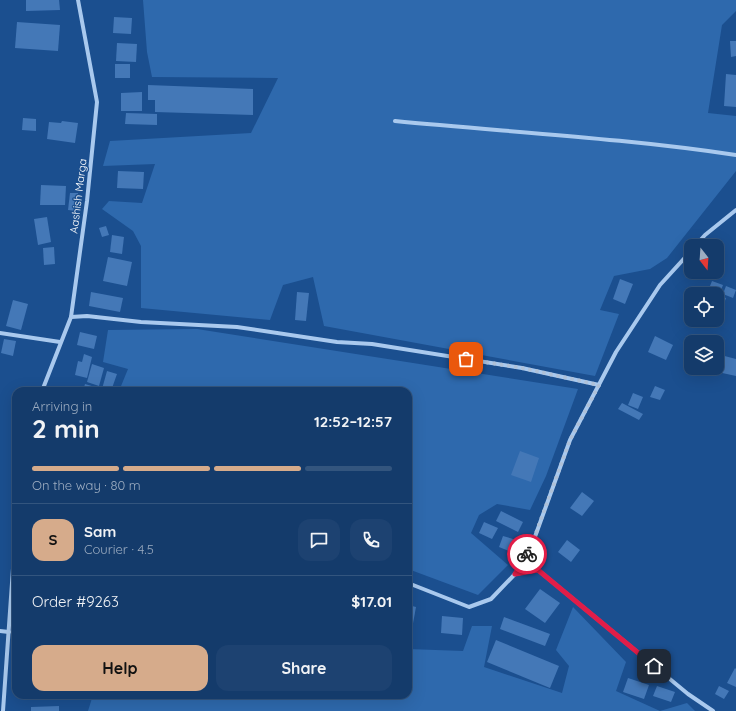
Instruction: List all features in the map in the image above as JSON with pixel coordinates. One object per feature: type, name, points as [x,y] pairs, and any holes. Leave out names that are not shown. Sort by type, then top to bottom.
[{"type":"street","name":"Aashish Marga","points":[[43,387],[71,316],[87,200],[97,102],[78,0]]},
{"type":"street","points":[[395,121],[545,133],[697,149],[736,155]]},
{"type":"street","points":[[701,239],[736,210]]},
{"type":"street","points":[[412,585],[469,606],[491,599],[515,574],[532,544],[570,440],[616,352],[660,285],[684,259]]},
{"type":"street","points":[[71,316],[87,316],[141,322],[237,327],[337,342],[372,344],[522,368],[599,385]]},
{"type":"street","points":[[0,333],[60,342]]},
{"type":"street","points":[[515,574],[538,570],[688,694],[713,711]]},
{"type":"street","points":[[3,711],[12,589]]},
{"type":"street","points":[[0,631],[9,632]]},
{"type":"shaded area","points":[[143,0],[736,0],[736,11],[722,25],[708,113],[736,116],[736,171],[667,258],[650,269],[614,276],[600,310],[619,314],[595,376],[324,326],[313,277],[283,285],[270,320],[141,308],[141,246],[133,231],[102,209],[109,201],[142,203],[155,164],[103,166],[110,141],[251,133],[278,78],[152,77],[147,52]]},
{"type":"shaded area","points":[[197,329],[578,389],[546,476],[530,510],[497,504],[479,515],[471,533],[508,565],[478,595],[412,570],[412,387],[121,387],[128,369],[103,362],[108,330]]},
{"type":"shaded area","points":[[573,607],[626,662],[616,691],[660,711],[88,711],[92,699],[412,699],[412,649],[463,651],[472,626],[492,626],[484,667],[562,693],[569,666],[556,650]]},
{"type":"shaded area","points":[[687,703],[695,711],[660,711]]},
{"type":"building","points":[[26,0],[59,0],[60,10],[26,11]]},
{"type":"building","points":[[114,17],[132,18],[131,34],[113,33]]},
{"type":"building","points":[[17,22],[60,25],[58,51],[15,48]]},
{"type":"building","points":[[730,41],[736,41],[736,56],[731,57]]},
{"type":"building","points":[[117,43],[137,44],[136,62],[116,61]]},
{"type":"building","points":[[115,64],[130,64],[130,78],[115,78]]},
{"type":"building","points":[[726,74],[736,75],[736,107],[724,106]]},
{"type":"building","points":[[148,85],[253,89],[253,115],[155,112],[155,100],[148,100]]},
{"type":"building","points":[[142,92],[142,111],[121,111],[121,93]]},
{"type":"building","points":[[126,113],[157,114],[157,125],[125,124]]},
{"type":"building","points":[[23,118],[36,119],[36,131],[22,130]]},
{"type":"building","points":[[62,121],[78,123],[75,143],[47,139],[49,122],[61,123]]},
{"type":"building","points":[[118,171],[144,172],[143,189],[117,188]]},
{"type":"building","points":[[41,185],[66,186],[65,205],[40,205]]},
{"type":"building","points":[[70,193],[78,193],[77,211],[68,210]]},
{"type":"building","points":[[47,217],[51,242],[38,245],[34,219]]},
{"type":"building","points":[[106,226],[109,235],[102,237],[99,228]]},
{"type":"building","points":[[112,235],[124,237],[122,254],[110,252]]},
{"type":"building","points":[[54,247],[55,264],[44,265],[43,248]]},
{"type":"building","points":[[108,257],[132,262],[127,286],[103,281]]},
{"type":"building","points":[[620,279],[633,284],[625,304],[613,299]]},
{"type":"building","points":[[712,281],[723,285],[722,287],[710,286]]},
{"type":"building","points":[[726,286],[736,290],[733,298],[724,294]]},
{"type":"building","points":[[91,292],[123,298],[120,312],[89,306]]},
{"type":"building","points":[[297,292],[309,293],[306,321],[295,320]]},
{"type":"building","points":[[13,300],[28,304],[21,330],[6,326]]},
{"type":"building","points":[[80,332],[97,336],[94,349],[77,345]]},
{"type":"building","points":[[655,336],[673,345],[666,360],[648,352]]},
{"type":"building","points":[[4,339],[16,341],[13,356],[1,353]]},
{"type":"building","points":[[84,354],[92,357],[87,378],[75,375],[78,361],[82,362]]},
{"type":"building","points":[[724,356],[736,359],[736,376],[724,373]]},
{"type":"building","points":[[92,364],[104,368],[99,386],[87,382]]},
{"type":"building","points":[[107,371],[117,374],[112,387],[103,387]]},
{"type":"building","points":[[85,384],[95,387],[84,387]]},
{"type":"building","points":[[655,386],[665,390],[660,400],[650,397]]},
{"type":"building","points":[[633,393],[643,397],[638,409],[628,405]]},
{"type":"building","points":[[622,403],[643,414],[639,420],[618,409]]},
{"type":"building","points":[[520,451],[539,458],[531,482],[511,475]]},
{"type":"building","points":[[582,492],[594,501],[582,516],[570,508]]},
{"type":"building","points":[[501,511],[523,522],[518,532],[496,521]]},
{"type":"building","points":[[484,522],[498,528],[492,539],[479,533]]},
{"type":"building","points":[[503,536],[513,539],[509,551],[499,547]]},
{"type":"building","points":[[567,540],[580,550],[571,562],[558,552]]},
{"type":"building","points":[[540,589],[560,603],[545,623],[525,609]]},
{"type":"building","points":[[412,606],[416,607],[412,629]]},
{"type":"building","points":[[442,616],[463,618],[462,635],[441,633]]},
{"type":"building","points":[[504,617],[550,634],[545,646],[500,629]]},
{"type":"building","points":[[496,640],[559,666],[550,688],[487,662]]},
{"type":"building","points":[[644,665],[652,668],[648,680],[640,677]]},
{"type":"building","points":[[735,668],[736,669],[736,687],[727,683]]},
{"type":"building","points":[[628,678],[649,685],[644,699],[623,692]]},
{"type":"building","points":[[657,686],[675,692],[671,702],[653,696]]},
{"type":"building","points":[[719,686],[729,691],[724,699],[715,694]]},
{"type":"building","points":[[59,706],[59,711],[31,711],[31,707]]},
{"type":"way so far","points":[[466,359],[522,368],[599,385],[570,440],[527,554]]},
{"type":"route","points":[[527,554],[515,574],[538,570],[654,666]]}]
